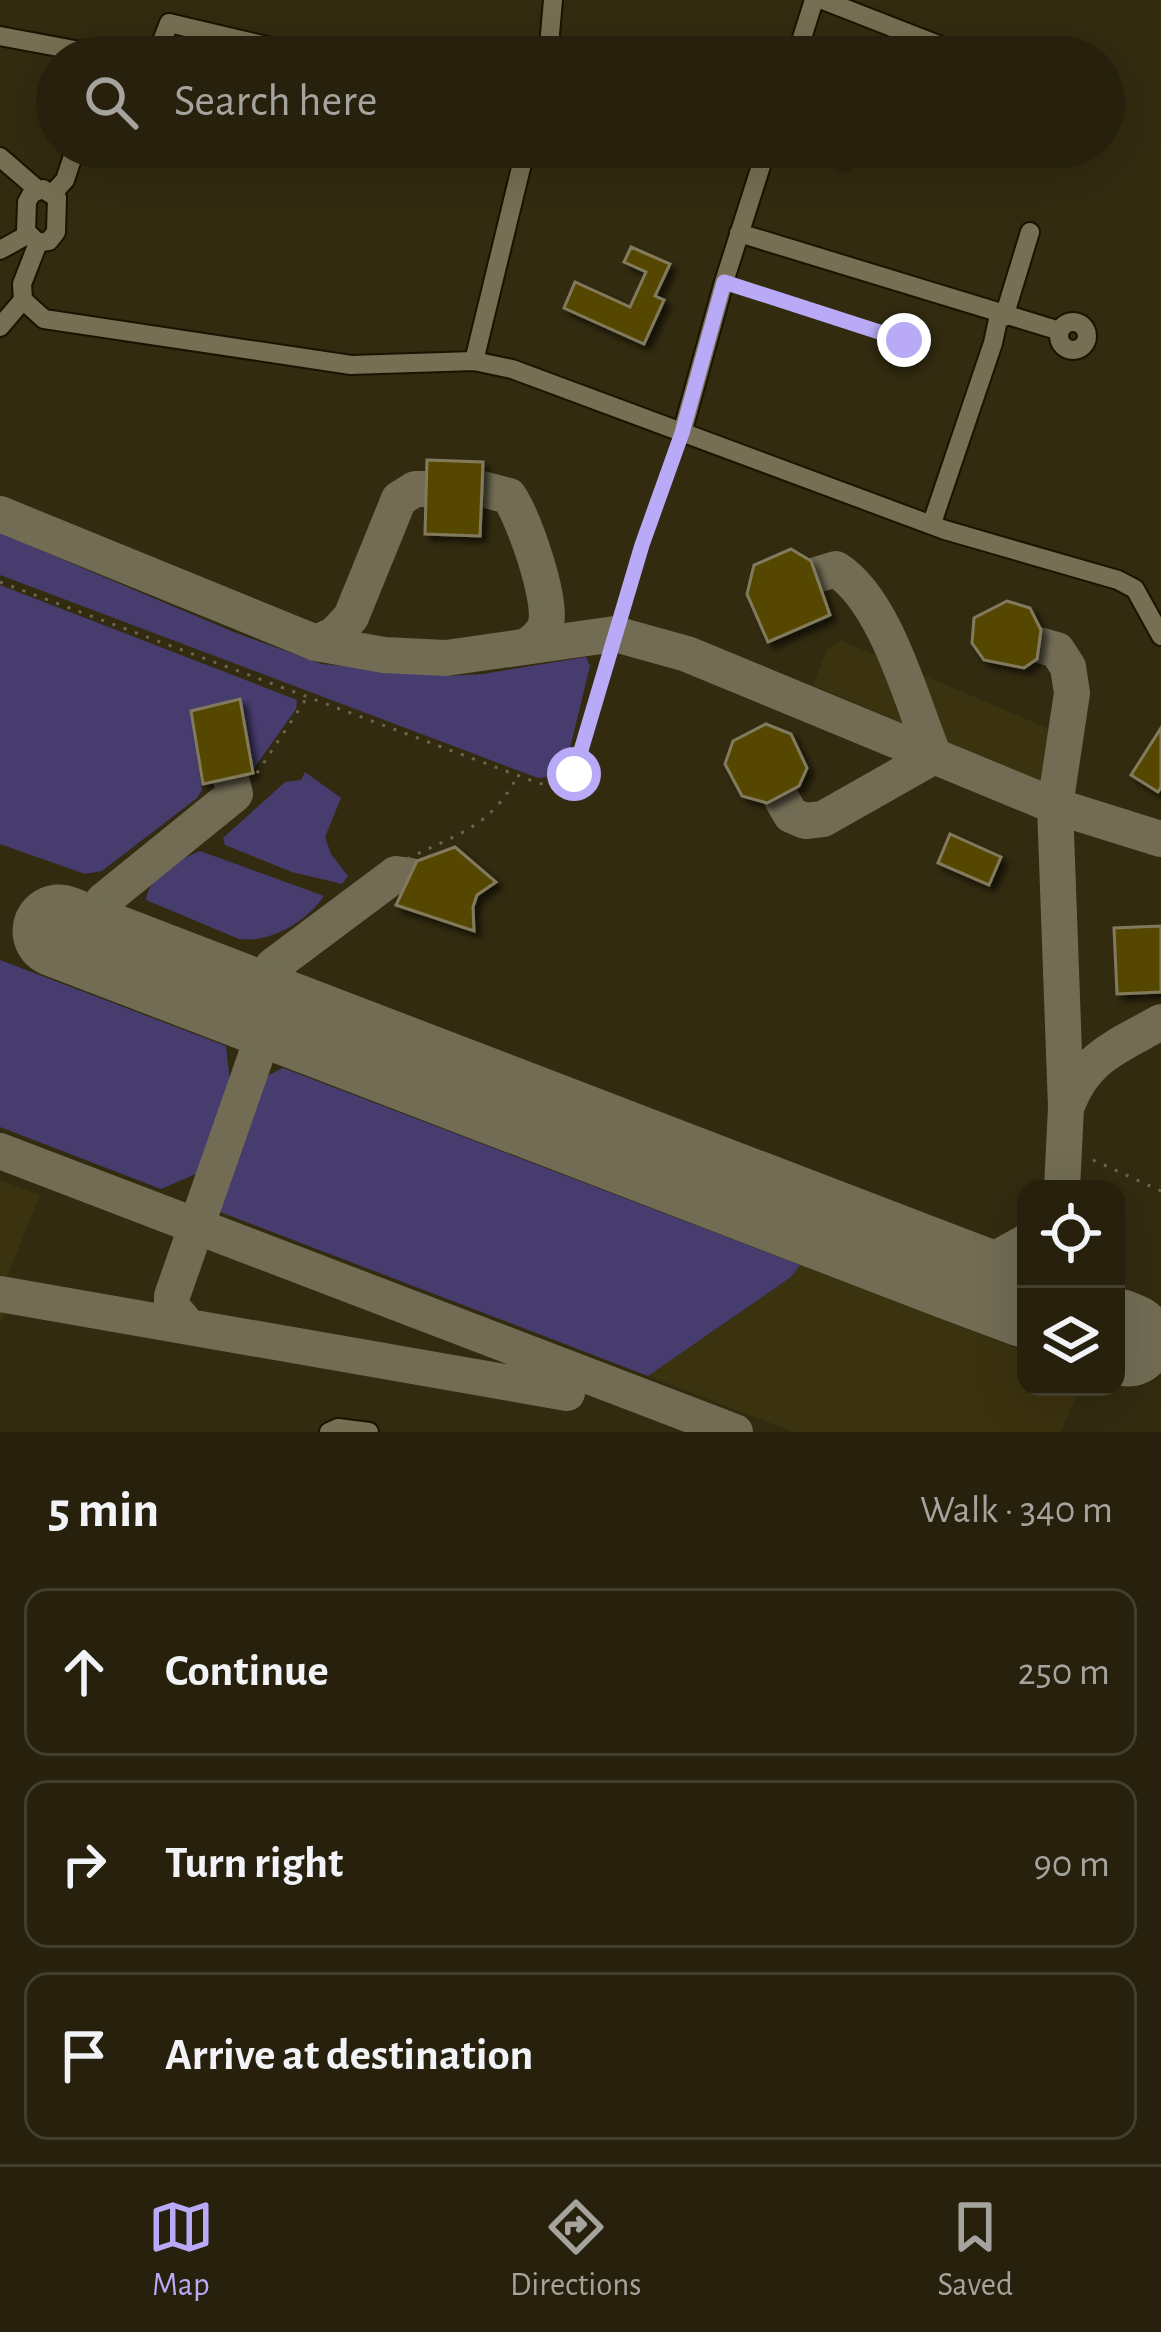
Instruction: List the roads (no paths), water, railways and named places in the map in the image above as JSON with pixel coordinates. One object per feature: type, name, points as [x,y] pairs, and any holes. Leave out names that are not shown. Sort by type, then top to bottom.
[{"type":"street","points":[[550,36],[553,0]]},
{"type":"street","points":[[804,36],[819,0],[914,36]]},
{"type":"street","points":[[164,36],[169,23],[224,36]]},
{"type":"street","points":[[0,36],[36,43]]},
{"type":"street","points":[[0,157],[58,203],[56,232],[49,241],[33,239],[0,250]]},
{"type":"street","points":[[0,327],[22,299],[33,239],[27,202],[65,180],[69,168]]},
{"type":"street","points":[[474,361],[521,168]]},
{"type":"street","points":[[682,433],[760,168]]},
{"type":"street","points":[[932,523],[1030,232]]},
{"type":"street","points":[[740,233],[1060,331]]},
{"type":"street","points":[[22,299],[44,319],[351,365],[474,361],[512,369],[932,523],[1118,580],[1135,589],[1161,636]]},
{"type":"street","points":[[329,1432],[338,1428],[369,1432]]}]
